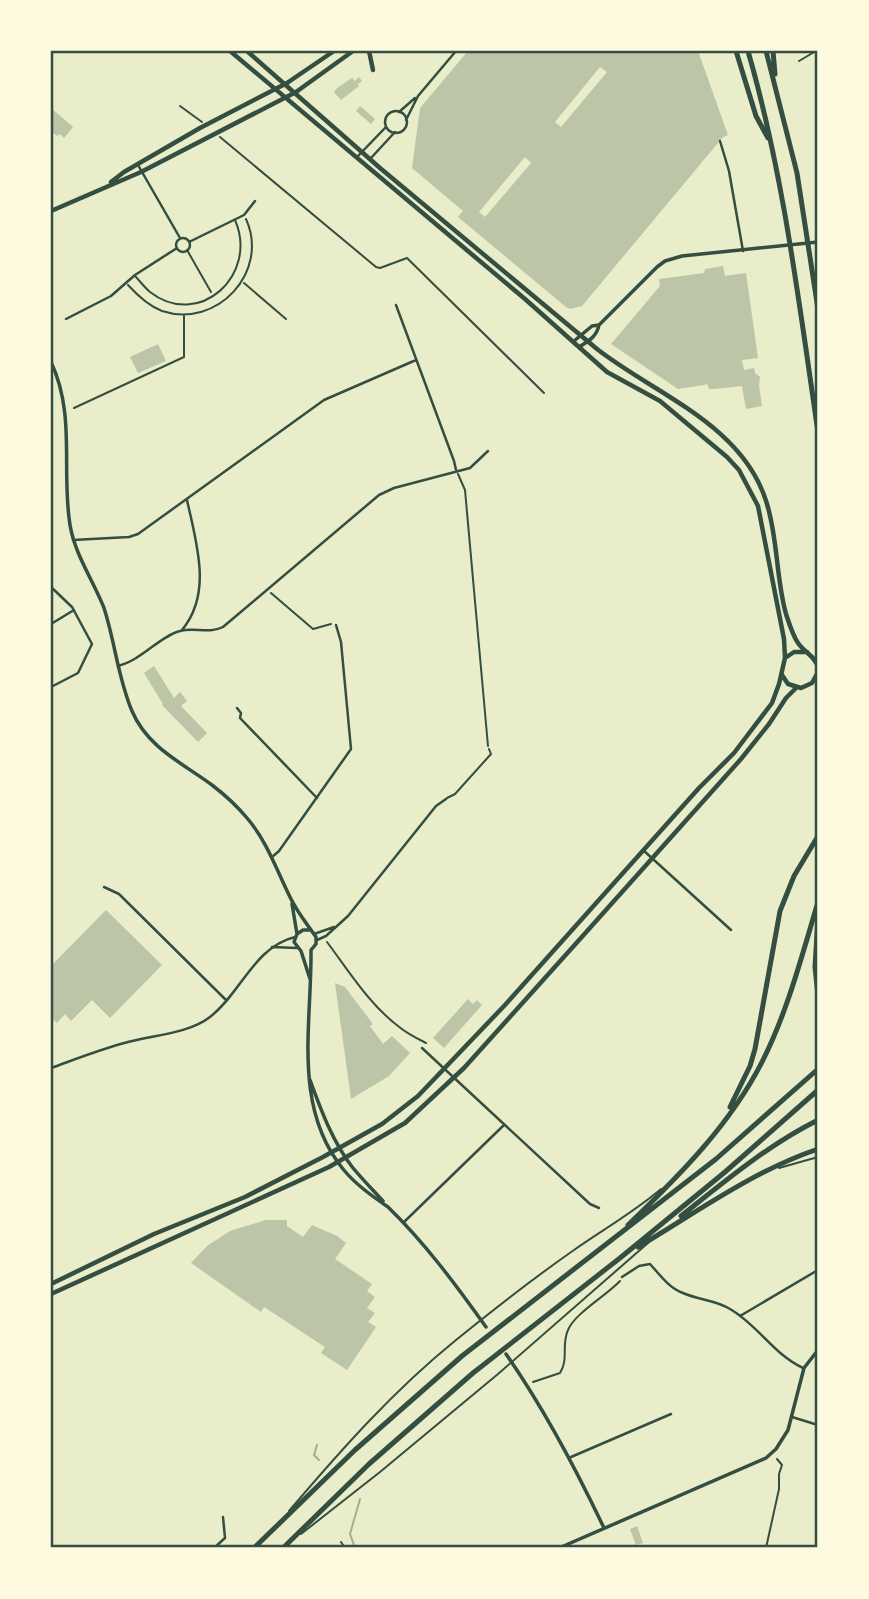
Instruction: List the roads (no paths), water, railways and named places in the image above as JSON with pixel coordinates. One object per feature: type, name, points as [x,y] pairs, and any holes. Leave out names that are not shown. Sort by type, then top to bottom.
[{"type":"highway","points":[[736,51],[757,116],[773,147]]},
{"type":"highway","points":[[748,51],[773,147],[789,229],[818,432]]},
{"type":"highway","points":[[766,51],[794,162],[818,309]]},
{"type":"highway","points":[[772,51],[777,91]]},
{"type":"highway","points":[[722,1122],[745,1077],[755,1049],[785,897],[808,850],[818,836]]},
{"type":"highway","points":[[608,1244],[688,1165],[745,1092],[772,1040],[794,981],[818,902]]},
{"type":"highway","points":[[818,917],[815,967],[818,996]]},
{"type":"highway","points":[[254,1548],[355,1450],[461,1356],[716,1159],[818,1069]]},
{"type":"highway","points":[[285,1547],[369,1464],[430,1409],[517,1337],[620,1258],[818,1090]]},
{"type":"highway","points":[[660,1234],[734,1172],[818,1120]]},
{"type":"highway","points":[[620,1258],[711,1201],[818,1149]]},
{"type":"main road","points":[[51,1284],[154,1234],[245,1196],[332,1152],[382,1124],[418,1096],[734,753],[765,715],[777,693],[785,659],[784,639],[763,522],[751,489],[739,470],[679,414],[607,372],[574,341],[230,51]]},
{"type":"main road","points":[[51,1294],[347,1158],[405,1123],[453,1078],[741,760],[786,698],[796,688],[812,683],[818,670],[816,659],[796,640],[786,613],[772,520],[766,500],[748,464],[731,445],[688,408],[623,370],[588,342],[247,51]]},
{"type":"main road","points":[[108,184],[200,128],[276,90],[334,51]]},
{"type":"main road","points":[[51,211],[108,184],[141,172],[224,131],[296,92],[354,51]]},
{"type":"main road","points":[[369,51],[373,70]]},
{"type":"main road","points":[[785,659],[794,652],[817,652]]},
{"type":"main road","points":[[782,674],[788,684],[796,688]]},
{"type":"street","points":[[386,127],[388,115],[399,112],[418,96],[456,51]]},
{"type":"street","points":[[364,164],[395,132],[404,129],[418,96]]},
{"type":"street","points":[[399,112],[406,120]]},
{"type":"street","points":[[356,158],[386,127]]},
{"type":"street","points":[[386,127],[395,132]]},
{"type":"street","points":[[720,141],[729,171],[743,251]]},
{"type":"street","points":[[138,165],[180,238],[189,242]]},
{"type":"street","points":[[177,248],[187,250],[189,242],[244,215],[255,201]]},
{"type":"street","points":[[177,248],[176,244],[180,238]]},
{"type":"street","points":[[574,341],[592,326],[599,325],[665,261],[682,256],[818,242]]},
{"type":"street","points":[[65,319],[111,296],[135,275],[177,248]]},
{"type":"street","points":[[396,305],[456,470]]},
{"type":"street","points":[[579,347],[598,332],[599,325]]},
{"type":"street","points":[[73,540],[129,537],[138,534],[324,400],[416,360]]},
{"type":"street","points":[[51,362],[63,398],[67,426],[69,514],[73,540],[104,610],[127,699],[142,730],[159,748],[212,785],[250,821],[272,857],[291,900],[314,934],[316,940],[312,950],[308,1047],[312,1108],[338,1162],[370,1194],[388,1207]]},
{"type":"street","points":[[182,630],[217,630],[379,495],[394,488],[470,468],[488,452]]},
{"type":"street","points":[[118,666],[132,661],[182,630],[193,611],[200,578],[187,500]]},
{"type":"street","points":[[51,587],[70,603],[92,644],[78,673],[51,687]]},
{"type":"street","points":[[51,624],[74,610]]},
{"type":"street","points":[[272,857],[279,851],[351,749],[341,642],[336,625]]},
{"type":"street","points":[[237,708],[241,713],[240,718],[317,798]]},
{"type":"street","points":[[316,940],[326,936],[348,916],[436,806],[446,799]]},
{"type":"street","points":[[643,850],[731,930]]},
{"type":"street","points":[[104,887],[119,894],[226,1000]]},
{"type":"street","points":[[291,900],[299,949],[312,984]]},
{"type":"street","points":[[314,934],[337,925]]},
{"type":"street","points":[[51,1068],[114,1046],[194,1026],[209,1018],[272,947],[303,930],[309,930]]},
{"type":"street","points":[[272,947],[312,950]]},
{"type":"street","points":[[422,1048],[590,1204],[599,1208]]},
{"type":"street","points":[[310,1079],[319,1104],[347,1158],[404,1222],[486,1327]]},
{"type":"street","points":[[404,1222],[503,1125]]},
{"type":"street","points":[[622,1278],[639,1266],[650,1264],[675,1289],[718,1303],[740,1316],[776,1352],[804,1368]]},
{"type":"street","points":[[740,1316],[818,1270]]},
{"type":"street","points":[[559,1548],[765,1458],[782,1441],[792,1417],[804,1368],[818,1350]]},
{"type":"street","points":[[506,1354],[532,1391],[570,1457],[604,1528]]},
{"type":"street","points":[[570,1457],[671,1414]]},
{"type":"street","points":[[792,1417],[818,1425]]},
{"type":"street","points":[[214,1548],[225,1538],[223,1517]]},
{"type":"street","points":[[574,1542],[575,1548]]},
{"type":"lane","points":[[135,275],[149,291],[174,302],[200,302],[213,296],[233,278],[239,266],[242,240],[235,219]]},
{"type":"lane","points":[[446,799],[455,794],[491,754],[488,749]]},
{"type":"lane","points":[[768,1171],[818,1157]]},
{"type":"lane","points":[[271,1532],[378,1409],[408,1380],[575,1250],[637,1210],[688,1165]]},
{"type":"lane","points":[[285,1547],[498,1374],[660,1234]]},
{"type":"waterway","points":[[317,1445],[314,1455],[319,1460]]},
{"type":"waterway","points":[[355,1548],[350,1534],[360,1499]]}]
